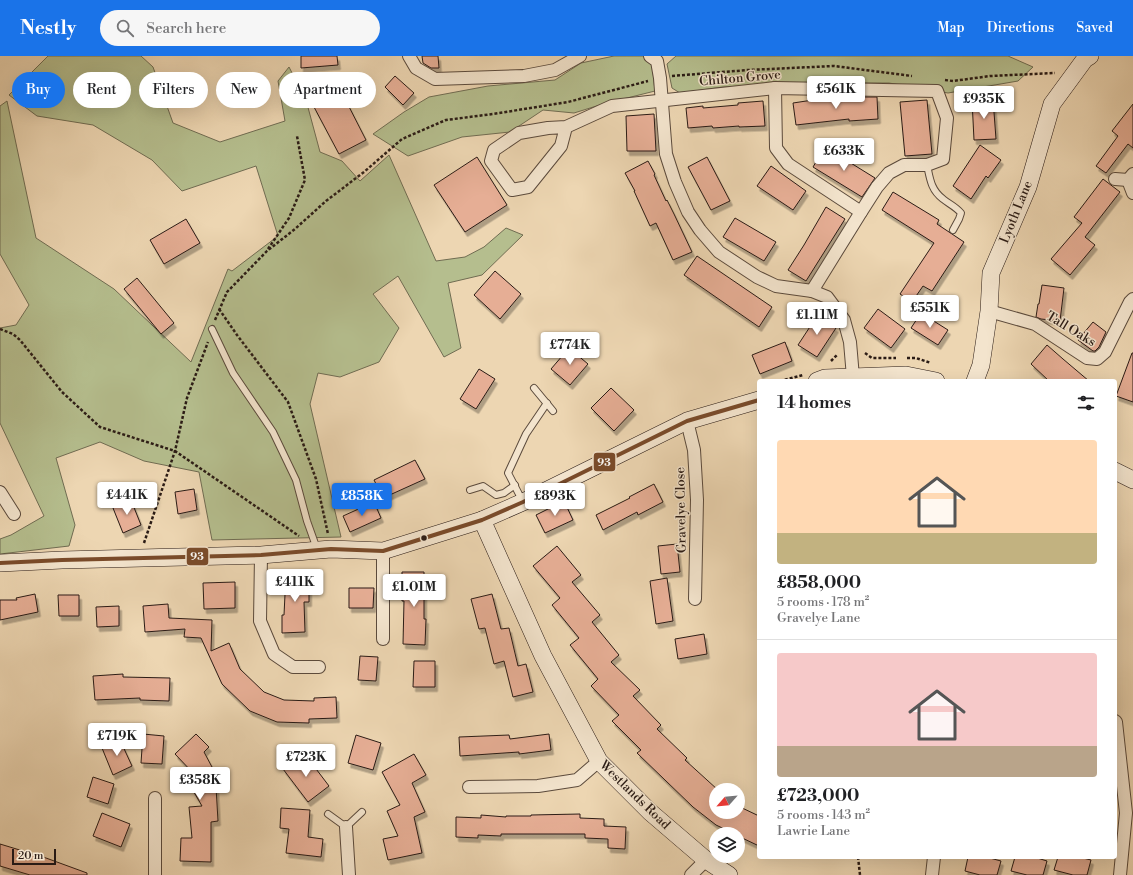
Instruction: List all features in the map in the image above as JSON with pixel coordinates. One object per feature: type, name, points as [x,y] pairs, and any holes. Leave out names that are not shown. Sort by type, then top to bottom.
[{"type":"street","points":[[409,56],[416,68],[435,79],[524,76],[555,70],[580,56]]},
{"type":"street","name":"Lyoth Lane","points":[[976,379],[980,365],[989,311],[991,273],[1028,187],[1052,104],[1085,59],[1090,56]]},
{"type":"street","points":[[657,58],[666,154],[675,182],[688,212],[700,230],[720,252],[757,278],[776,286],[812,291],[827,297],[844,320],[850,342],[853,377]]},
{"type":"street","points":[[775,88],[776,148],[788,164],[861,212]]},
{"type":"street","name":"Chilton Grove","points":[[566,127],[612,106],[775,88],[937,91],[947,118],[944,159],[927,165],[904,165],[889,173],[877,187],[812,291]]},
{"type":"street","points":[[566,127],[561,146],[528,187],[512,190],[491,161],[494,150],[519,133],[548,128],[566,127]]},
{"type":"street","points":[[1115,179],[1131,177],[1133,193]]},
{"type":"street","name":"Tall Oaks","points":[[989,311],[1035,324],[1087,358],[1097,359],[1105,352],[1132,301]]},
{"type":"street","points":[[823,379],[906,375],[926,379]]},
{"type":"street","points":[[0,563],[261,555],[324,549],[383,551],[482,520],[523,502],[687,421],[757,401]]},
{"type":"street","name":"Gravelye Close","points":[[687,421],[694,450],[696,500],[695,599]]},
{"type":"street","points":[[1117,472],[1133,480]]},
{"type":"street","points":[[0,492],[14,514]]},
{"type":"street","name":"Westlands Road","points":[[482,520],[543,656],[599,761],[650,812],[706,860],[729,875]]},
{"type":"street","points":[[383,551],[383,640]]},
{"type":"street","points":[[261,555],[260,621],[274,654],[293,667],[319,667]]},
{"type":"street","points":[[1117,731],[1126,812],[1120,875]]},
{"type":"street","points":[[468,787],[538,786],[577,780],[599,761]]},
{"type":"street","points":[[155,798],[155,875]]},
{"type":"street","points":[[346,827],[349,875]]},
{"type":"street","points":[[932,875],[934,859]]},
{"type":"street","points":[[691,875],[706,860]]},
{"type":"lane","points":[[927,165],[932,188],[943,199],[956,207],[961,213],[953,230]]},
{"type":"lane","points":[[212,329],[233,373],[273,432],[296,480],[307,521],[324,549]]},
{"type":"lane","points":[[534,388],[553,411]]},
{"type":"lane","points":[[523,502],[508,474],[526,434],[547,403]]},
{"type":"lane","points":[[470,490],[483,486],[496,495],[504,493],[515,485]]},
{"type":"lane","points":[[328,814],[346,827],[362,812]]},
{"type":"path","points":[[140,558],[175,451],[187,398],[219,309],[227,292],[266,251],[289,218],[305,180],[297,136]]},
{"type":"path","points":[[219,309],[288,402],[316,479],[324,549]]},
{"type":"path","points":[[0,329],[13,334],[20,340],[62,392],[100,427],[175,451],[324,549]]},
{"type":"path","points":[[858,859],[860,875]]},
{"type":"green space","points":[[48,56],[141,56],[153,67],[155,72],[139,72],[139,108],[168,108],[173,123],[220,142],[285,121],[283,108],[308,108],[320,152],[342,161],[360,181],[389,155],[436,261],[465,257],[484,247],[506,228],[523,235],[482,275],[448,283],[461,348],[444,357],[398,276],[373,294],[399,328],[379,362],[340,377],[318,373],[310,404],[341,537],[212,540],[199,472],[144,461],[100,442],[56,458],[75,525],[69,546],[0,554],[0,539],[11,535],[44,516],[0,423],[0,328],[16,325],[29,305],[0,254],[0,106],[7,101],[36,238],[114,289],[191,362],[228,269],[232,271],[278,236],[256,166],[182,191],[152,160],[93,125],[37,116],[26,108],[65,108],[65,72],[32,72]]},
{"type":"green space","points":[[614,56],[645,56],[652,62],[655,91],[574,113],[543,110],[510,132],[462,137],[408,156],[373,134],[404,112],[429,97],[488,86],[555,80],[581,63]]},
{"type":"green space","points":[[676,56],[1008,56],[1033,67],[1018,81],[948,93],[889,83],[801,83],[723,87],[680,93],[672,88],[667,64]]},
{"type":"green space","points":[[289,67],[292,72],[285,72]]},
{"type":"building","points":[[301,56],[337,56],[338,65],[301,68]]},
{"type":"building","points":[[422,56],[438,56],[439,68],[431,68],[423,63]]},
{"type":"building","points":[[395,76],[414,93],[403,105],[385,87]]},
{"type":"building","points":[[877,97],[878,119],[849,121],[849,119],[796,125],[793,103],[826,98],[826,100]]},
{"type":"building","points":[[993,99],[996,139],[974,140],[972,100]]},
{"type":"building","points":[[927,100],[932,154],[905,156],[900,102]]},
{"type":"building","points":[[763,101],[765,126],[713,128],[712,126],[688,128],[686,108],[738,105],[738,103]]},
{"type":"building","points":[[1133,104],[1133,148],[1128,144],[1106,173],[1096,166],[1118,136],[1112,131]]},
{"type":"building","points":[[315,108],[350,108],[366,140],[339,154]]},
{"type":"building","points":[[654,114],[656,151],[627,151],[626,116]]},
{"type":"building","points":[[980,145],[1001,160],[988,178],[986,176],[971,199],[953,186]]},
{"type":"building","points":[[825,147],[875,178],[862,197],[813,167]]},
{"type":"building","points":[[477,157],[507,205],[465,232],[434,185]]},
{"type":"building","points":[[707,157],[730,201],[711,210],[688,167]]},
{"type":"building","points":[[648,161],[666,201],[667,200],[692,252],[673,260],[656,223],[650,226],[635,191],[625,173]]},
{"type":"building","points":[[771,166],[806,191],[793,210],[757,186]]},
{"type":"building","points":[[1103,179],[1120,192],[1085,237],[1095,245],[1070,275],[1051,259],[1082,223],[1074,217]]},
{"type":"building","points":[[893,192],[939,220],[937,224],[964,242],[932,291],[923,286],[912,302],[900,294],[934,243],[882,210]]},
{"type":"building","points":[[826,207],[845,219],[806,281],[788,270]]},
{"type":"building","points":[[735,218],[776,242],[764,261],[723,237]]},
{"type":"building","points":[[186,219],[200,243],[164,264],[150,240]]},
{"type":"building","points":[[697,256],[772,307],[759,327],[684,275]]},
{"type":"building","points":[[495,271],[521,294],[500,319],[474,295]]},
{"type":"building","points":[[137,278],[174,323],[161,334],[124,289]]},
{"type":"building","points":[[1042,285],[1064,288],[1060,321],[1036,317]]},
{"type":"building","points":[[878,309],[905,329],[891,348],[864,328]]},
{"type":"building","points":[[921,313],[948,330],[938,345],[911,328]]},
{"type":"building","points":[[817,316],[836,328],[817,357],[798,345]]},
{"type":"building","points":[[1093,322],[1106,332],[1099,347],[1095,351],[1078,340]]},
{"type":"building","points":[[785,342],[792,361],[760,374],[752,355]]},
{"type":"building","points":[[1047,345],[1087,379],[1047,379],[1031,364]]},
{"type":"building","points":[[569,348],[588,364],[570,385],[551,369]]},
{"type":"building","points":[[1133,353],[1133,402],[1117,396]]},
{"type":"building","points":[[479,369],[495,379],[476,409],[460,399]]},
{"type":"building","points":[[611,388],[634,410],[614,431],[591,408]]},
{"type":"building","points":[[415,460],[425,479],[383,498],[374,480]]},
{"type":"building","points":[[654,484],[663,502],[638,515],[637,512],[603,530],[596,515]]},
{"type":"building","points":[[194,489],[197,510],[178,514],[175,492]]},
{"type":"building","points":[[131,500],[141,525],[123,533],[113,508]]},
{"type":"building","points":[[564,501],[573,520],[545,533],[536,515]]},
{"type":"building","points":[[374,502],[381,518],[350,532],[343,516]]},
{"type":"building","points":[[677,544],[680,572],[661,574],[658,546]]},
{"type":"building","points":[[557,546],[581,575],[572,582],[600,615],[592,622],[619,655],[611,662],[640,690],[633,696],[661,725],[657,729],[687,758],[685,760],[710,783],[709,783],[709,819],[745,819],[745,809],[757,815],[757,845],[745,839],[745,827],[720,827],[716,825],[693,807],[637,753],[641,750],[612,721],[619,715],[591,686],[598,679],[570,645],[579,638],[552,605],[560,598],[533,566]]},
{"type":"building","points":[[402,572],[424,572],[424,619],[426,619],[425,645],[403,644],[404,601],[402,601]]},
{"type":"building","points":[[286,574],[309,575],[309,602],[304,602],[305,632],[282,633],[282,615],[284,615]]},
{"type":"building","points":[[667,578],[673,621],[656,624],[650,581]]},
{"type":"building","points":[[235,582],[235,608],[204,609],[203,583]]},
{"type":"building","points":[[349,588],[374,588],[373,608],[349,608]]},
{"type":"building","points":[[35,594],[38,612],[0,620],[0,600],[17,600],[16,598]]},
{"type":"building","points":[[492,594],[501,629],[509,628],[518,666],[526,664],[533,692],[513,697],[504,661],[494,664],[485,628],[479,629],[471,599]]},
{"type":"building","points":[[58,595],[79,595],[79,616],[59,616]]},
{"type":"building","points":[[168,604],[169,618],[212,620],[211,651],[229,643],[240,669],[264,692],[284,700],[314,701],[314,698],[336,697],[337,718],[309,719],[309,723],[277,722],[250,711],[222,684],[201,638],[184,637],[185,629],[145,632],[143,606]]},
{"type":"building","points":[[119,606],[119,626],[97,627],[96,607]]},
{"type":"building","points":[[704,634],[707,654],[678,659],[675,639]]},
{"type":"building","points":[[360,656],[378,657],[376,681],[358,680]]},
{"type":"building","points":[[414,661],[435,661],[435,687],[413,687]]},
{"type":"building","points":[[123,674],[123,677],[170,678],[169,701],[140,700],[140,698],[95,700],[93,676]]},
{"type":"building","points":[[143,734],[164,736],[162,764],[141,763]]},
{"type":"building","points":[[196,734],[209,747],[204,752],[221,784],[216,787],[218,821],[211,822],[211,862],[180,861],[181,838],[192,838],[189,807],[202,806],[187,780],[195,775],[175,754]]},
{"type":"building","points":[[549,734],[551,750],[519,754],[519,752],[460,756],[459,737],[509,735],[510,739]]},
{"type":"building","points":[[356,735],[381,743],[373,770],[348,763]]},
{"type":"building","points":[[120,740],[132,766],[113,775],[102,748]]},
{"type":"building","points":[[304,753],[329,786],[308,802],[283,769]]},
{"type":"building","points":[[414,754],[426,775],[412,783],[425,812],[414,817],[422,853],[388,860],[383,839],[398,836],[387,811],[400,805],[382,772]]},
{"type":"building","points":[[93,777],[114,784],[108,804],[87,797]]},
{"type":"building","points":[[281,808],[310,810],[308,837],[323,839],[321,857],[286,853],[289,829],[280,828]]},
{"type":"building","points":[[102,813],[130,824],[121,847],[93,836]]},
{"type":"building","points":[[580,814],[580,818],[604,819],[604,826],[626,827],[625,849],[608,848],[608,839],[585,838],[585,834],[501,834],[501,836],[478,835],[478,838],[456,837],[456,817],[481,818],[481,815],[506,817]]},
{"type":"building","points":[[0,844],[46,858],[87,873],[87,875],[30,875],[0,866]]},
{"type":"building","points":[[968,859],[994,859],[1001,861],[997,875],[980,875],[965,871]]},
{"type":"building","points":[[1014,859],[1040,859],[1047,861],[1043,875],[1027,875],[1011,871]]},
{"type":"building","points":[[1057,859],[1091,860],[1087,875],[1073,875],[1054,870]]},
{"type":"transit line","name":"93","points":[[0,563],[261,555],[331,549],[383,551],[482,520],[523,502],[687,421],[757,401]]}]
